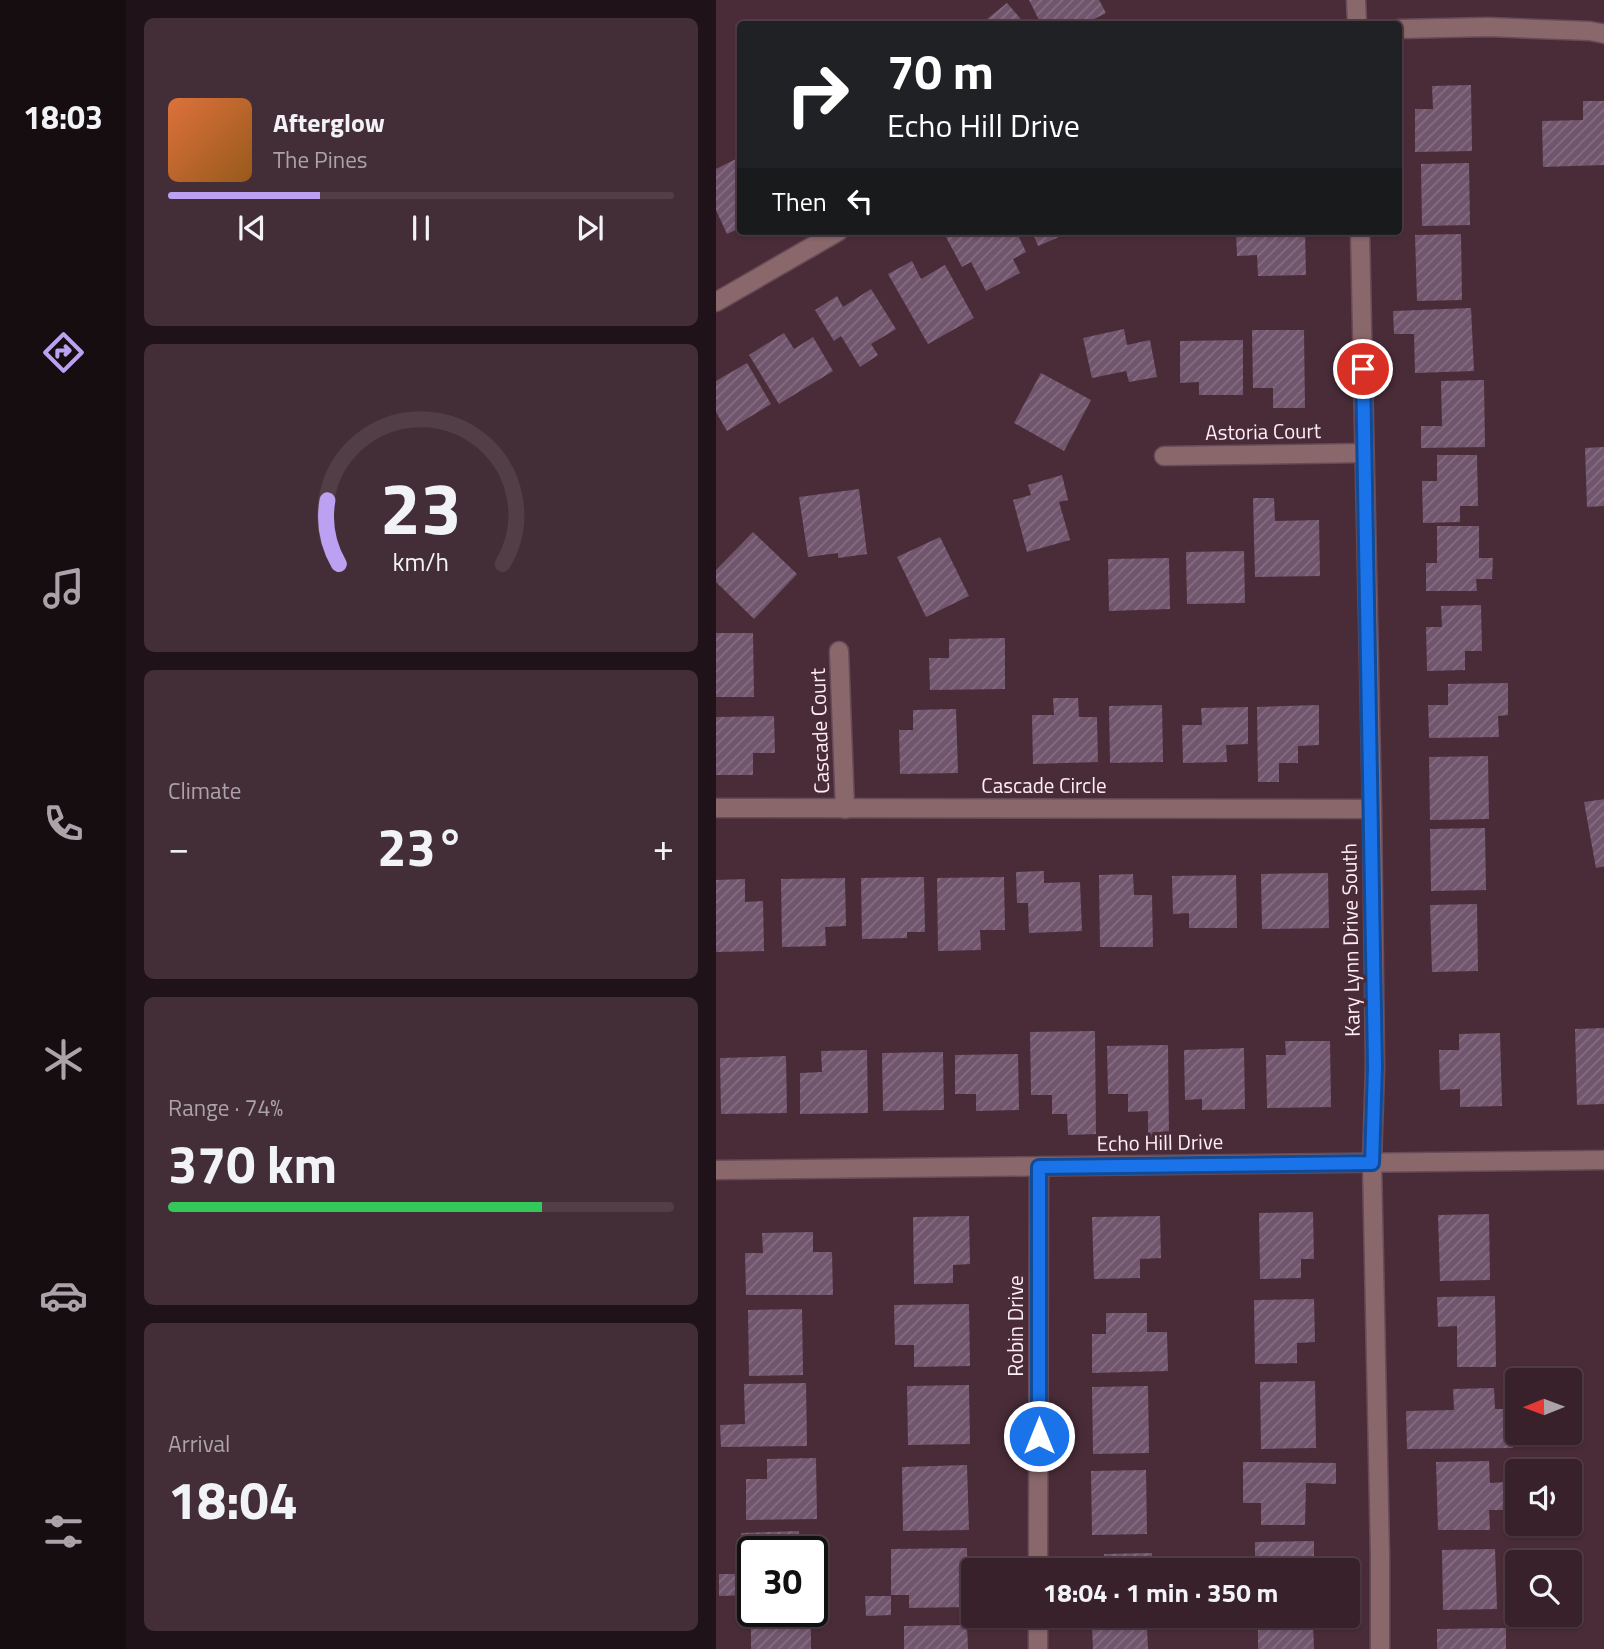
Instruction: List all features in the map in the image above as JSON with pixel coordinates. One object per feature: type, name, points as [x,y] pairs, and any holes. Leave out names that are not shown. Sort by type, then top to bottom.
[{"type":"street","points":[[1356,0],[1357,21]]},
{"type":"street","points":[[1402,29],[1488,27],[1590,31],[1604,34]]},
{"type":"street","points":[[716,302],[832,235]]},
{"type":"street","name":"Kary Lynn Drive South","points":[[1360,235],[1372,809],[1375,1067],[1372,1163],[1380,1649]]},
{"type":"street","name":"Astoria Court","points":[[1164,456],[1364,453]]},
{"type":"street","name":"Cascade Court","points":[[839,651],[845,808]]},
{"type":"street","name":"Cascade Circle","points":[[716,808],[1372,809]]},
{"type":"street","name":"Echo Hill Drive","points":[[716,1170],[1604,1160]]},
{"type":"street","name":"Robin Drive","points":[[1039,1167],[1039,1558]]},
{"type":"street","points":[[1039,1628],[1039,1649]]},
{"type":"building","points":[[1029,0],[1099,0],[1106,13],[1090,21],[1040,21]]},
{"type":"building","points":[[1007,3],[1022,21],[985,21]]},
{"type":"building","points":[[1471,85],[1472,151],[1415,152],[1415,109],[1433,109],[1432,86]]},
{"type":"building","points":[[1583,101],[1605,101],[1605,165],[1543,167],[1542,121],[1583,120]]},
{"type":"building","points":[[737,158],[737,229],[727,234],[716,210],[716,169]]},
{"type":"building","points":[[1469,163],[1470,225],[1422,226],[1421,164]]},
{"type":"building","points":[[1461,234],[1462,300],[1417,301],[1415,235]]},
{"type":"building","points":[[1018,235],[1026,252],[1013,259],[1020,273],[986,291],[971,262],[962,267],[946,237]]},
{"type":"building","points":[[1034,235],[1064,235],[1038,246]]},
{"type":"building","points":[[1236,235],[1305,235],[1306,275],[1258,276],[1257,255],[1237,256]]},
{"type":"building","points":[[912,261],[921,279],[945,265],[974,318],[928,344],[888,274]]},
{"type":"building","points":[[871,289],[896,329],[871,344],[878,355],[860,367],[841,336],[834,341],[815,310],[837,296],[843,307]]},
{"type":"building","points":[[1471,308],[1474,371],[1415,373],[1414,334],[1394,334],[1393,311]]},
{"type":"building","points":[[1124,329],[1127,345],[1150,340],[1157,377],[1129,382],[1126,371],[1092,378],[1083,338]]},
{"type":"building","points":[[1252,330],[1304,330],[1305,408],[1273,408],[1273,388],[1253,388]]},
{"type":"building","points":[[784,333],[794,349],[813,337],[833,371],[779,404],[749,355]]},
{"type":"building","points":[[1243,340],[1243,395],[1199,395],[1199,382],[1180,383],[1180,341]]},
{"type":"building","points":[[747,363],[771,404],[727,431],[716,412],[716,381]]},
{"type":"building","points":[[1041,373],[1091,400],[1064,451],[1014,423]]},
{"type":"building","points":[[1484,380],[1485,447],[1421,448],[1421,426],[1442,426],[1441,381]]},
{"type":"building","points":[[1605,447],[1605,506],[1587,507],[1585,448]]},
{"type":"building","points":[[1437,455],[1477,455],[1478,506],[1460,506],[1460,522],[1423,523],[1422,481],[1437,481]]},
{"type":"building","points":[[1062,475],[1068,500],[1059,502],[1070,540],[1027,552],[1013,500],[1031,495],[1028,485]]},
{"type":"building","points":[[859,489],[867,554],[838,558],[838,553],[808,557],[799,497]]},
{"type":"building","points":[[1253,498],[1274,498],[1275,521],[1319,520],[1320,576],[1255,577]]},
{"type":"building","points":[[1437,526],[1479,526],[1479,558],[1493,558],[1492,579],[1476,579],[1477,591],[1426,591],[1426,563],[1437,563]]},
{"type":"building","points":[[753,532],[797,574],[754,619],[716,582],[716,570]]},
{"type":"building","points":[[940,537],[969,596],[926,617],[897,557]]},
{"type":"building","points":[[1244,551],[1245,603],[1187,604],[1186,552]]},
{"type":"building","points":[[1169,558],[1170,609],[1109,611],[1108,559]]},
{"type":"building","points":[[1481,605],[1482,651],[1465,651],[1465,670],[1427,671],[1426,627],[1442,627],[1441,606]]},
{"type":"building","points":[[716,633],[753,633],[754,697],[716,697]]},
{"type":"building","points":[[1005,638],[1005,689],[930,690],[929,658],[949,658],[949,639]]},
{"type":"building","points":[[1508,683],[1508,715],[1498,716],[1499,737],[1429,738],[1428,705],[1448,705],[1448,684]]},
{"type":"building","points":[[1053,698],[1078,698],[1079,717],[1097,717],[1098,762],[1033,764],[1032,715],[1054,715]]},
{"type":"building","points":[[1162,705],[1163,762],[1110,763],[1109,706]]},
{"type":"building","points":[[1319,705],[1319,745],[1298,746],[1298,763],[1279,763],[1279,782],[1258,782],[1257,707]]},
{"type":"building","points":[[1248,707],[1248,744],[1226,745],[1227,762],[1183,763],[1182,725],[1202,725],[1201,708]]},
{"type":"building","points":[[956,709],[958,773],[900,774],[899,730],[913,730],[913,710]]},
{"type":"building","points":[[774,716],[775,753],[753,753],[753,775],[716,775],[716,717]]},
{"type":"building","points":[[1488,756],[1489,819],[1430,820],[1429,757]]},
{"type":"building","points":[[1605,799],[1605,866],[1596,868],[1584,802]]},
{"type":"building","points":[[1485,828],[1486,890],[1431,891],[1430,829]]},
{"type":"building","points":[[1044,871],[1044,883],[1080,882],[1082,931],[1029,933],[1028,903],[1017,903],[1016,872]]},
{"type":"building","points":[[1328,873],[1329,928],[1262,929],[1261,874]]},
{"type":"building","points":[[1133,874],[1134,895],[1152,895],[1153,947],[1100,947],[1099,875]]},
{"type":"building","points":[[1236,875],[1237,928],[1189,928],[1189,913],[1173,914],[1172,876]]},
{"type":"building","points":[[924,877],[925,932],[907,932],[907,938],[862,939],[861,878]]},
{"type":"building","points":[[1004,877],[1005,930],[980,930],[981,950],[938,951],[937,878]]},
{"type":"building","points":[[845,878],[846,926],[825,927],[826,946],[782,947],[781,879]]},
{"type":"building","points":[[745,879],[745,902],[763,901],[764,951],[716,952],[716,880]]},
{"type":"building","points":[[1477,904],[1478,971],[1432,972],[1430,905]]},
{"type":"building","points":[[1605,1028],[1605,1104],[1577,1105],[1575,1029]]},
{"type":"building","points":[[1095,1031],[1096,1134],[1068,1135],[1067,1114],[1052,1114],[1052,1095],[1031,1095],[1030,1032]]},
{"type":"building","points":[[1500,1033],[1502,1106],[1460,1107],[1460,1089],[1440,1090],[1439,1050],[1459,1050],[1459,1034]]},
{"type":"building","points":[[1285,1041],[1330,1041],[1331,1107],[1267,1108],[1266,1055],[1286,1055]]},
{"type":"building","points":[[1168,1045],[1169,1137],[1148,1137],[1148,1111],[1128,1112],[1128,1094],[1108,1094],[1107,1046]]},
{"type":"building","points":[[1244,1048],[1245,1109],[1202,1110],[1202,1099],[1185,1100],[1184,1050]]},
{"type":"building","points":[[867,1050],[868,1113],[800,1114],[800,1073],[822,1072],[821,1051]]},
{"type":"building","points":[[943,1052],[944,1110],[883,1111],[882,1053]]},
{"type":"building","points":[[1018,1054],[1019,1110],[976,1111],[976,1094],[955,1094],[955,1055]]},
{"type":"building","points":[[786,1056],[787,1113],[721,1114],[720,1058]]},
{"type":"building","points":[[1313,1212],[1314,1259],[1301,1259],[1301,1278],[1260,1279],[1259,1213]]},
{"type":"building","points":[[1489,1214],[1490,1280],[1440,1281],[1438,1215]]},
{"type":"building","points":[[969,1216],[970,1264],[953,1265],[953,1283],[914,1284],[913,1217]]},
{"type":"building","points":[[1160,1216],[1161,1258],[1140,1259],[1140,1278],[1094,1279],[1092,1217]]},
{"type":"building","points":[[813,1232],[813,1252],[832,1252],[833,1295],[746,1295],[745,1253],[763,1253],[762,1233]]},
{"type":"building","points":[[1495,1296],[1496,1367],[1457,1367],[1457,1326],[1438,1327],[1437,1297]]},
{"type":"building","points":[[1314,1299],[1315,1342],[1297,1343],[1297,1363],[1255,1364],[1254,1300]]},
{"type":"building","points":[[969,1304],[970,1366],[914,1367],[914,1345],[895,1345],[894,1305]]},
{"type":"building","points":[[802,1309],[803,1375],[749,1376],[748,1310]]},
{"type":"building","points":[[1106,1313],[1147,1313],[1147,1332],[1167,1332],[1168,1371],[1092,1373],[1092,1334],[1106,1334]]},
{"type":"building","points":[[1315,1381],[1316,1448],[1261,1449],[1260,1382]]},
{"type":"building","points":[[806,1383],[807,1446],[721,1447],[720,1425],[745,1424],[744,1384]]},
{"type":"building","points":[[969,1385],[970,1444],[908,1445],[907,1386]]},
{"type":"building","points":[[1148,1386],[1149,1453],[1093,1454],[1092,1387]]},
{"type":"building","points":[[1494,1388],[1495,1409],[1505,1409],[1505,1446],[1513,1448],[1407,1449],[1406,1411],[1454,1410],[1453,1389]]},
{"type":"building","points":[[816,1458],[817,1519],[746,1520],[746,1479],[767,1479],[767,1459]]},
{"type":"building","points":[[1489,1461],[1490,1483],[1505,1482],[1505,1510],[1489,1510],[1490,1530],[1438,1530],[1436,1462]]},
{"type":"building","points":[[1243,1462],[1336,1463],[1336,1484],[1306,1483],[1305,1525],[1261,1525],[1261,1503],[1243,1503]]},
{"type":"building","points":[[967,1465],[969,1530],[903,1531],[902,1467]]},
{"type":"building","points":[[1146,1470],[1147,1534],[1092,1535],[1091,1471]]},
{"type":"building","points":[[799,1531],[799,1536],[741,1536],[741,1533]]},
{"type":"building","points":[[1314,1541],[1314,1558],[1255,1558],[1255,1542]]},
{"type":"building","points":[[967,1548],[967,1558],[961,1558],[961,1607],[909,1608],[909,1595],[891,1595],[891,1549]]},
{"type":"building","points":[[1495,1549],[1497,1609],[1443,1610],[1442,1550]]},
{"type":"building","points":[[1152,1553],[1152,1558],[1104,1558],[1104,1554]]},
{"type":"building","points":[[719,1574],[737,1574],[737,1595],[719,1596]]},
{"type":"building","points":[[865,1596],[891,1596],[891,1615],[866,1616]]},
{"type":"building","points":[[961,1625],[961,1628],[967,1628],[968,1649],[904,1649],[904,1626]]},
{"type":"building","points":[[751,1627],[811,1627],[811,1649],[751,1649]]},
{"type":"building","points":[[1092,1628],[1147,1628],[1148,1649],[1093,1649]]},
{"type":"building","points":[[1258,1628],[1313,1628],[1314,1649],[1258,1649]]},
{"type":"building","points":[[1506,1628],[1506,1649],[1437,1649],[1437,1629]]},
{"type":"route","points":[[1039,1436],[1039,1167],[1372,1163],[1375,1067],[1363,369]]}]
